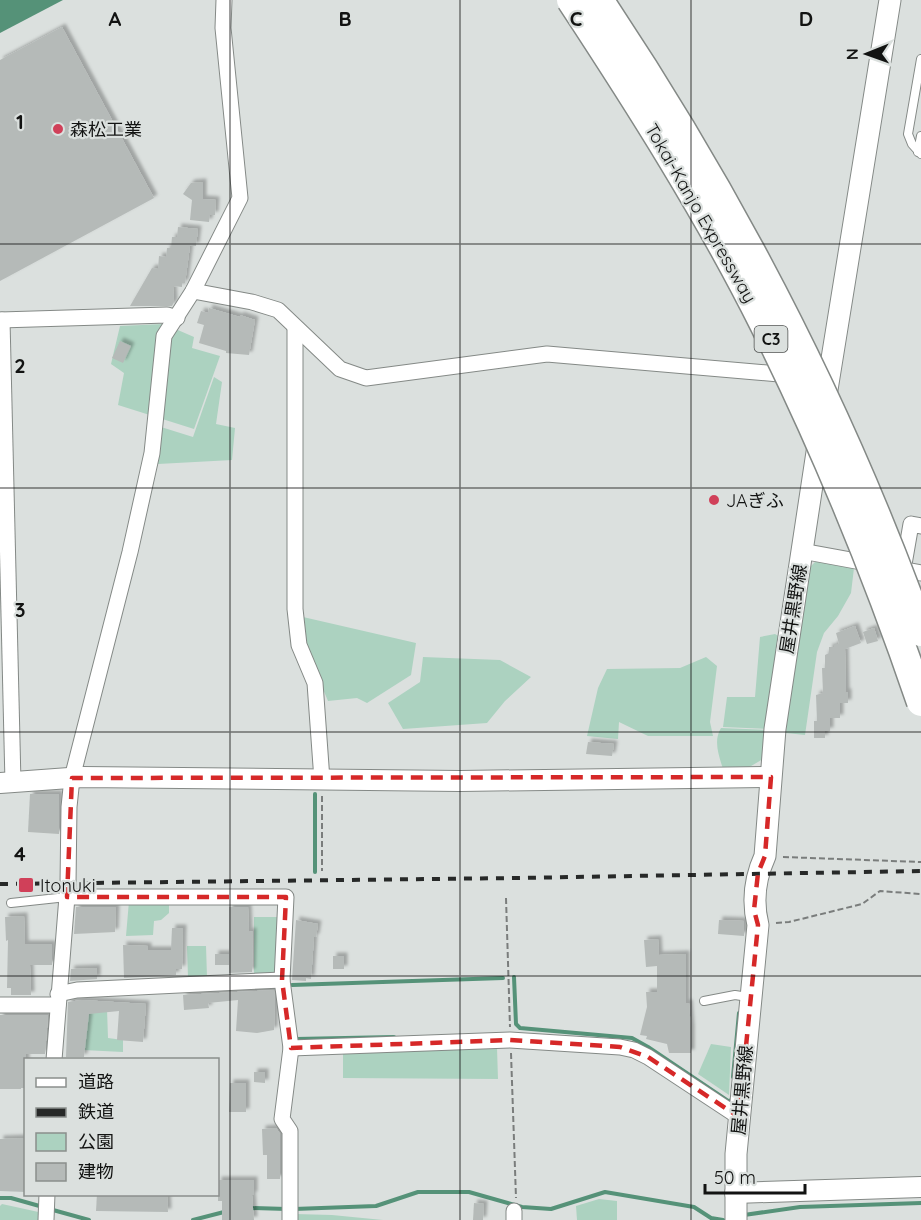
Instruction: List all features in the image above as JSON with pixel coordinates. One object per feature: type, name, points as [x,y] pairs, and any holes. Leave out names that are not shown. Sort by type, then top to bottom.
[{"type":"highway","name":"Tokai-Kanjo Expressway","points":[[571,0],[635,96],[702,210],[763,323],[819,439],[865,549],[921,702]]},
{"type":"highway","name":"Tokai-Kanjo Expressway","points":[[598,0],[646,70],[697,155],[788,323],[833,415],[921,632]]},
{"type":"main road","name":"屋井黒野線","points":[[736,1220],[739,1117],[750,997],[751,952],[758,925],[754,910],[758,873],[765,856],[775,729],[890,0]]},
{"type":"street","points":[[54,1058],[67,897],[72,778],[130,552],[152,453],[164,336],[193,291],[240,198],[223,28],[224,0]]},
{"type":"street","points":[[193,291],[252,302],[278,310],[340,369],[366,378],[547,354],[829,379]]},
{"type":"street","points":[[177,318],[167,315],[1,320],[6,783],[72,778],[460,781],[771,777]]},
{"type":"street","points":[[295,327],[295,609],[299,645],[315,683],[322,780]]},
{"type":"street","points":[[903,570],[911,524],[921,526]]},
{"type":"street","points":[[802,551],[921,573]]},
{"type":"street","points":[[67,897],[286,897],[282,980],[291,1048],[282,1119],[290,1131],[290,1214]]},
{"type":"street","points":[[0,1005],[58,999],[78,990],[282,980]]},
{"type":"street","points":[[291,1048],[510,1040],[620,1047],[634,1050],[648,1057],[739,1117]]},
{"type":"street","points":[[735,1193],[921,1187]]},
{"type":"street","points":[[46,1220],[47,1196]]},
{"type":"lane","points":[[920,153],[909,139],[908,134],[921,59]]},
{"type":"lane","points":[[920,153],[921,136]]},
{"type":"lane","points":[[11,903],[67,897]]},
{"type":"lane","points":[[704,1001],[735,995],[750,997]]},
{"type":"path","points":[[322,780],[322,872]]},
{"type":"path","points":[[765,856],[921,862]]},
{"type":"path","points":[[758,925],[789,922],[837,911],[862,904],[880,891],[921,894]]},
{"type":"highlighted area","points":[[771,777],[765,856],[758,873],[754,910],[758,925],[739,1117],[648,1057],[620,1047],[510,1040],[291,1048],[282,980],[286,897],[67,897],[72,778]]},
{"type":"green space","points":[[164,324],[194,337],[192,348],[220,356],[194,429],[118,405],[124,373],[111,364],[120,326]]},
{"type":"green space","points":[[214,377],[222,382],[216,424],[235,428],[232,460],[158,464],[161,427],[193,437]]},
{"type":"green space","points":[[816,561],[854,568],[851,593],[838,616],[824,633],[817,652],[805,735],[786,733],[807,570]]},
{"type":"green space","points":[[303,617],[416,643],[411,675],[367,703],[357,698],[328,701],[304,644]]},
{"type":"green space","points":[[775,634],[780,637],[770,729],[723,727],[727,697],[755,697],[760,637]]},
{"type":"green space","points":[[423,657],[500,660],[531,677],[505,701],[487,723],[403,729],[388,703],[420,682]]},
{"type":"green space","points":[[706,657],[717,666],[710,722],[713,736],[648,736],[619,722],[618,739],[587,736],[598,688],[607,669],[680,668]]},
{"type":"green space","points":[[721,728],[770,730],[763,759],[746,769],[723,769],[717,743]]},
{"type":"green space","points":[[169,900],[169,913],[161,920],[154,921],[153,935],[126,936],[129,901]]},
{"type":"green space","points":[[254,917],[282,917],[279,970],[271,976],[254,976]]},
{"type":"green space","points":[[187,946],[206,946],[207,977],[188,978]]},
{"type":"green space","points":[[107,1009],[108,1038],[123,1040],[123,1052],[83,1050],[82,1012]]},
{"type":"green space","points":[[711,1044],[731,1047],[729,1095],[698,1074]]},
{"type":"green space","points":[[497,1048],[498,1079],[343,1078],[343,1054]]},
{"type":"green space","points":[[599,1199],[617,1201],[617,1220],[577,1220],[576,1206]]},
{"type":"green space","points":[[2,1204],[43,1213],[42,1220],[0,1220]]},
{"type":"green space","points":[[295,1214],[332,1215],[383,1220],[295,1220]]},
{"type":"shaded area","points":[[0,0],[63,0],[0,33]]},
{"type":"building","name":"森松工業","points":[[62,27],[154,198],[0,281],[0,60]]},
{"type":"building","points":[[203,182],[203,199],[216,200],[215,215],[210,215],[209,222],[190,220],[192,200],[183,194],[191,183]]},
{"type":"building","points":[[178,227],[198,229],[196,246],[190,246],[185,283],[182,283],[182,287],[173,286],[172,306],[130,306],[152,268],[158,269],[159,256],[166,257],[167,248],[171,248],[172,237],[177,237]]},
{"type":"building","points":[[209,308],[255,320],[249,355],[226,353],[226,351],[199,343],[204,325],[197,323],[201,311],[208,313]]},
{"type":"building","points":[[120,341],[131,346],[123,363],[112,358]]},
{"type":"building","points":[[855,626],[861,643],[845,649],[848,703],[840,703],[840,718],[830,718],[830,731],[825,731],[825,738],[814,738],[814,721],[817,721],[816,695],[823,693],[822,668],[825,668],[825,655],[829,653],[829,647],[839,644],[836,633]]},
{"type":"building","points":[[874,628],[878,641],[867,644],[863,632]]},
{"type":"building","points":[[588,742],[614,744],[612,756],[586,754]]},
{"type":"building","points":[[30,794],[59,794],[59,834],[28,832]]},
{"type":"building","points":[[76,907],[116,907],[115,932],[74,934]]},
{"type":"building","points":[[229,907],[248,907],[249,932],[253,931],[252,972],[229,973],[229,965],[215,965],[215,954],[229,954]]},
{"type":"building","points":[[24,916],[25,944],[52,944],[52,965],[30,965],[31,995],[11,995],[11,988],[7,988],[8,940],[6,941],[5,917]]},
{"type":"building","points":[[296,920],[318,924],[316,937],[314,937],[311,979],[306,978],[306,981],[292,980]]},
{"type":"building","points":[[719,920],[744,921],[744,936],[718,934]]},
{"type":"building","points":[[172,928],[183,928],[182,969],[176,969],[176,975],[124,978],[123,945],[148,946],[148,950],[171,950]]},
{"type":"building","points":[[658,939],[659,955],[686,954],[686,1003],[689,1003],[691,1053],[669,1053],[667,1044],[646,1039],[647,1036],[640,1035],[647,1007],[646,992],[657,992],[657,966],[646,967],[644,940]]},
{"type":"building","points":[[333,956],[344,956],[344,969],[333,969]]},
{"type":"building","points":[[97,968],[97,979],[70,981],[71,969]]},
{"type":"building","points":[[274,990],[274,1030],[257,1033],[236,1031],[238,1000],[208,1003],[209,1008],[184,1010],[183,995]]},
{"type":"building","points":[[82,1000],[146,1004],[143,1042],[117,1040],[119,1011],[89,1014],[84,1057],[66,1057],[68,1002]]},
{"type":"building","points":[[0,1015],[48,1015],[45,1054],[26,1054],[24,1058],[24,1088],[0,1089]]},
{"type":"building","points":[[254,1072],[265,1072],[265,1083],[254,1082]]},
{"type":"building","points":[[230,1083],[246,1083],[246,1112],[229,1112]]},
{"type":"building","points":[[276,1128],[280,1134],[280,1179],[267,1179],[267,1155],[263,1155],[262,1129]]},
{"type":"building","points":[[24,1138],[24,1192],[0,1191],[0,1139]]},
{"type":"building","points":[[219,1180],[254,1180],[254,1195],[252,1195],[254,1220],[222,1220],[222,1201],[218,1201]]},
{"type":"building","points":[[97,1196],[167,1196],[168,1212],[96,1211]]},
{"type":"building","points":[[474,1203],[484,1204],[483,1220],[473,1220]]},
{"type":"waterway","points":[[315,794],[315,872]]},
{"type":"waterway","points":[[514,977],[516,1024],[520,1028],[632,1038],[731,1103],[731,1100]]},
{"type":"waterway","points":[[292,985],[503,978]]},
{"type":"waterway","points":[[733,1077],[739,1013]]},
{"type":"waterway","points":[[296,1039],[394,1037]]},
{"type":"waterway","points":[[294,1209],[376,1206],[418,1192],[469,1192],[522,1207],[551,1209],[605,1192],[694,1207],[711,1218],[723,1220]]},
{"type":"waterway","points":[[0,1198],[11,1198],[43,1207]]},
{"type":"waterway","points":[[744,1215],[800,1207],[921,1203]]},
{"type":"waterway","points":[[250,1208],[287,1209]]},
{"type":"waterway","points":[[53,1210],[89,1220]]},
{"type":"waterway","points":[[193,1220],[224,1212]]},
{"type":"railway","points":[[0,884],[921,871]]},
{"type":"place","name":"森松工業","points":[[58,129]]},
{"type":"place","name":"JAぎふ","points":[[714,500]]},
{"type":"place","name":"Itonuki","points":[[26,885]]}]
